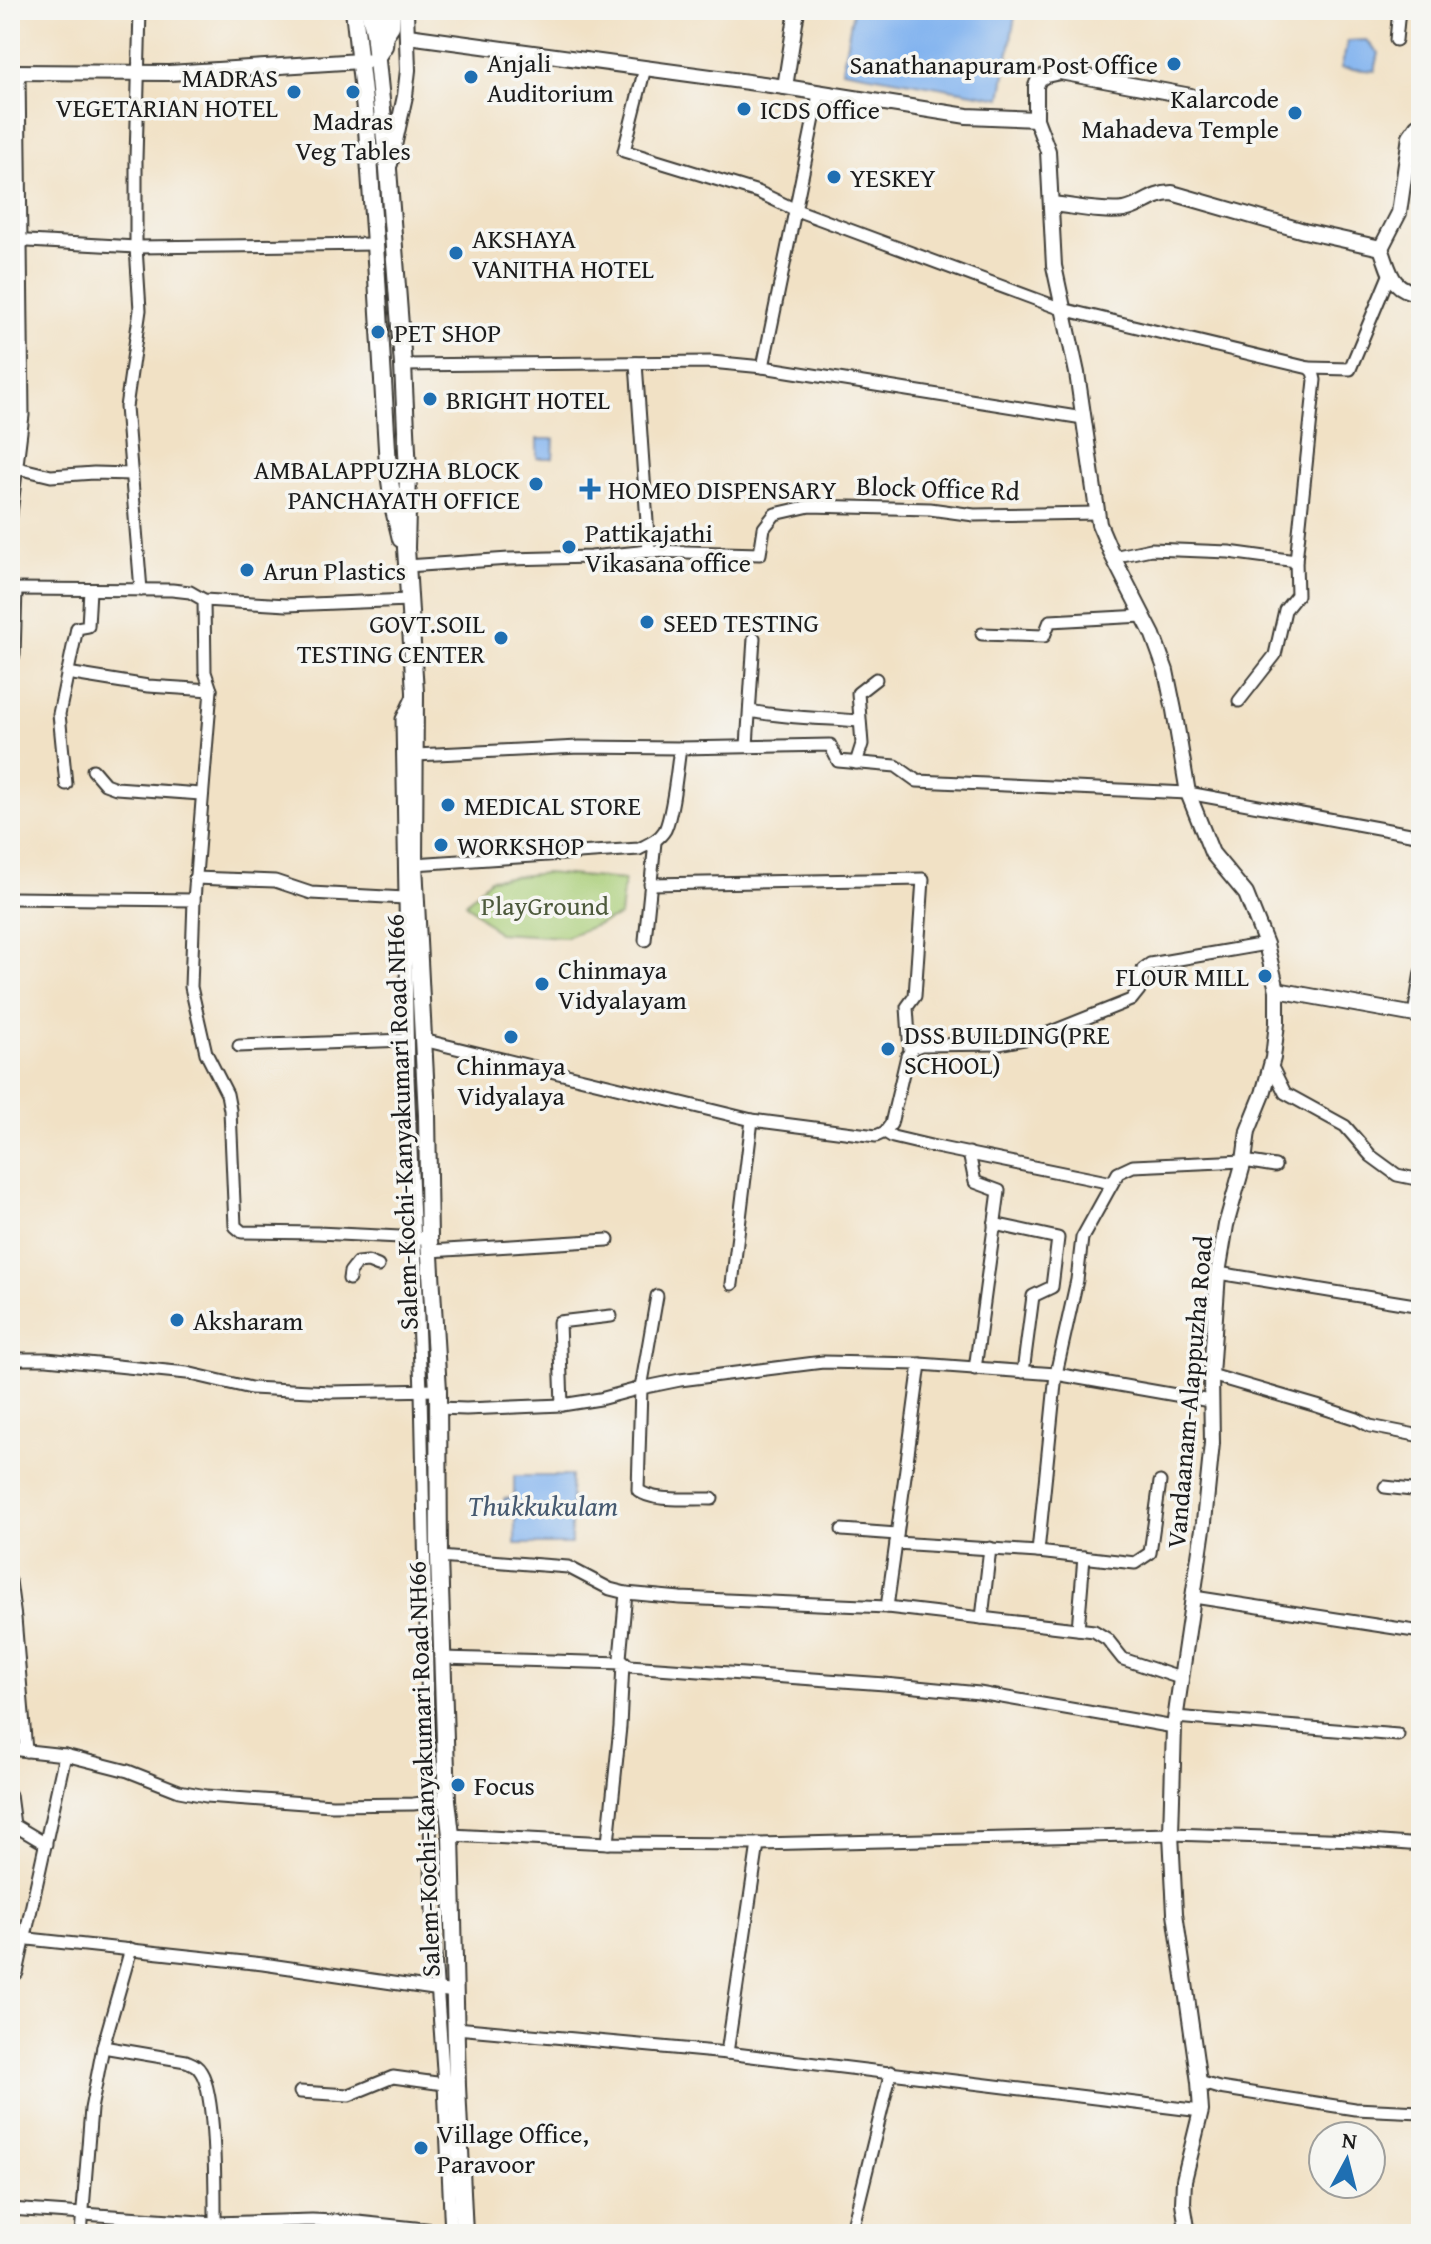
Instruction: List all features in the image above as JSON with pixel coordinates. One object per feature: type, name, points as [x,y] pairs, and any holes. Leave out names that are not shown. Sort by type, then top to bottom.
[{"type":"highway","points":[[354,10],[367,129],[388,466],[406,563]]},
{"type":"highway","name":"Salem-Kochi-Kanyakumari Road NH66","points":[[369,10],[374,31],[388,169],[408,473],[406,563],[416,755],[415,1040],[427,1115],[424,1242],[447,1800],[451,1835],[446,1991],[456,2028],[451,2085],[458,2234]]},
{"type":"main road","points":[[379,10],[380,27],[386,35]]},
{"type":"main road","points":[[14,72],[169,73],[376,60],[392,26],[392,10]]},
{"type":"main road","points":[[388,169],[405,96],[406,10]]},
{"type":"main road","points":[[785,87],[797,10]]},
{"type":"main road","points":[[408,36],[785,87],[967,116],[1036,119],[1036,86],[1039,79],[1060,72],[1191,96]]},
{"type":"main road","name":"Vandaanam-Alappuzha Road","points":[[1036,119],[1048,151],[1054,266],[1077,373],[1099,524],[1153,635],[1166,671],[1188,793],[1212,853],[1246,894],[1266,944],[1277,990],[1277,1023],[1271,1065],[1248,1131],[1218,1273],[1210,1401],[1212,1443],[1203,1534],[1174,1722],[1171,1834],[1175,1913],[1201,2111],[1184,2180],[1183,2203],[1188,2234]]},
{"type":"main road","points":[[1421,126],[1417,126],[1410,136],[1399,213],[1381,248],[1395,283],[1405,291],[1421,294]]},
{"type":"main road","points":[[1052,204],[1117,210],[1141,204],[1157,194],[1172,193],[1304,231],[1381,248]]},
{"type":"main road","points":[[1277,990],[1417,1015]]},
{"type":"street","points":[[140,10],[136,247],[140,310],[126,407],[141,590]]},
{"type":"street","points":[[1396,40],[1399,10]]},
{"type":"street","points":[[645,68],[624,151],[745,188],[1062,309],[1309,368],[1350,369],[1390,273]]},
{"type":"street","points":[[10,522],[23,415],[24,362],[15,240],[14,72]]},
{"type":"street","points":[[763,367],[819,94]]},
{"type":"street","points":[[15,240],[136,247],[375,244]]},
{"type":"street","points":[[403,365],[711,362],[763,367],[1083,418]]},
{"type":"street","points":[[406,563],[591,557],[649,551],[636,363]]},
{"type":"street","points":[[1239,701],[1275,655],[1285,610],[1297,595],[1296,561],[1315,380],[1309,368]]},
{"type":"street","points":[[18,468],[51,476],[132,474]]},
{"type":"street","name":"Block Office Rd","points":[[649,551],[760,554],[764,528],[775,514],[810,506],[930,509],[974,515],[1097,513]]},
{"type":"street","points":[[1113,557],[1151,549],[1229,552],[1296,561]]},
{"type":"street","points":[[10,661],[14,655],[13,589],[172,590],[190,592],[204,600],[287,605],[409,600]]},
{"type":"street","points":[[66,784],[59,714],[77,628],[88,626],[90,590]]},
{"type":"street","points":[[204,600],[205,672],[211,690],[195,878],[191,987],[206,1053],[227,1094],[237,1230],[424,1242],[608,1240]]},
{"type":"street","points":[[982,634],[1044,636],[1050,621],[1143,616]]},
{"type":"street","points":[[747,746],[754,638]]},
{"type":"street","points":[[67,673],[148,686],[211,690]]},
{"type":"street","points":[[856,763],[862,744],[858,693],[876,679]]},
{"type":"street","points":[[415,692],[402,719],[405,898],[415,1040]]},
{"type":"street","points":[[750,711],[780,717],[859,721]]},
{"type":"street","points":[[416,755],[579,747],[830,745],[838,761],[896,766],[917,781],[1188,793],[1421,836]]},
{"type":"street","points":[[414,864],[639,849],[655,842],[664,831],[680,748]]},
{"type":"street","points":[[93,770],[105,784],[116,788],[201,794]]},
{"type":"street","points":[[645,940],[655,842]]},
{"type":"street","points":[[195,878],[275,881],[311,893],[405,898]]},
{"type":"street","points":[[650,884],[923,879],[915,996],[907,1007],[910,1052]]},
{"type":"street","points":[[10,898],[194,900]]},
{"type":"street","points":[[239,1046],[415,1040],[752,1120],[876,1136],[885,1132],[891,1124],[907,1056],[921,1045],[999,1044],[1041,1036],[1131,1000],[1139,990],[1143,969],[1150,964],[1266,944]]},
{"type":"street","points":[[1417,1015],[1421,972]]},
{"type":"street","points":[[1271,1065],[1285,1093],[1345,1126],[1371,1156],[1397,1175],[1421,1180]]},
{"type":"street","points":[[732,1284],[752,1120]]},
{"type":"street","points":[[885,1132],[893,1137],[1112,1183]]},
{"type":"street","points":[[969,1153],[975,1182],[999,1191],[975,1369]]},
{"type":"street","points":[[1038,1552],[1056,1374],[1077,1280],[1082,1238],[1118,1173],[1133,1166],[1244,1161],[1275,1166]]},
{"type":"street","points":[[994,1224],[1058,1238],[1052,1287],[1033,1296],[1023,1372]]},
{"type":"street","points":[[349,1279],[357,1263],[368,1262],[378,1266]]},
{"type":"street","points":[[1218,1273],[1421,1306]]},
{"type":"street","points":[[657,1296],[641,1388],[638,1490],[653,1497],[712,1499]]},
{"type":"street","points":[[562,1405],[559,1322],[611,1316]]},
{"type":"street","points":[[10,1359],[47,1359],[187,1373],[251,1388],[432,1396],[466,1409],[562,1405],[720,1374],[823,1362],[920,1364],[1056,1374],[1210,1401]]},
{"type":"street","points":[[887,1607],[920,1364]]},
{"type":"street","points":[[1211,1375],[1317,1406],[1370,1426],[1421,1436]]},
{"type":"street","points":[[300,2092],[349,2095],[393,2077],[451,2085],[429,1801],[432,1396]]},
{"type":"street","points":[[842,1530],[1135,1563],[1150,1553],[1160,1482]]},
{"type":"street","points":[[1385,1487],[1421,1491]]},
{"type":"street","points":[[982,1618],[990,1548]]},
{"type":"street","points":[[439,1557],[568,1567],[610,1589],[626,1593],[887,1607],[1078,1629],[1100,1633],[1118,1653],[1133,1663],[1180,1678]]},
{"type":"street","points":[[1078,1629],[1084,1557]]},
{"type":"street","points":[[10,1581],[26,1751]]},
{"type":"street","points":[[608,1843],[620,1727],[623,1663],[620,1658],[626,1593]]},
{"type":"street","points":[[1194,1597],[1421,1632]]},
{"type":"street","points":[[442,1658],[623,1663],[629,1666],[979,1693],[1174,1722],[1398,1735]]},
{"type":"street","points":[[10,1749],[65,1755],[128,1771],[179,1791],[206,1796],[332,1805],[413,1804],[447,1800]]},
{"type":"street","points":[[17,1973],[65,1755]]},
{"type":"street","points":[[10,1795],[14,1825],[46,1844]]},
{"type":"street","points":[[451,1835],[608,1843],[758,1844],[1171,1834],[1421,1845]]},
{"type":"street","points":[[727,2053],[758,1844]]},
{"type":"street","points":[[10,1937],[263,1964],[446,1991]]},
{"type":"street","points":[[81,2234],[91,2109],[103,2047],[131,1949]]},
{"type":"street","points":[[456,2028],[727,2053],[1201,2111]]},
{"type":"street","points":[[103,2047],[186,2061],[197,2065],[203,2074],[208,2088],[214,2162],[215,2223]]},
{"type":"street","points":[[851,2234],[891,2072]]},
{"type":"street","points":[[1199,2082],[1219,2088],[1355,2109],[1421,2112]]},
{"type":"street","points":[[10,2209],[215,2223],[343,2221],[472,2234]]},
{"type":"green space","name":"PlayGround","points":[[546,873],[624,880],[620,916],[565,937],[498,933],[466,903],[490,879]]},
{"type":"water","points":[[853,10],[1016,10],[1001,98],[842,70]]},
{"type":"water","points":[[1366,40],[1379,53],[1375,71],[1341,68],[1348,41]]},
{"type":"water","points":[[537,439],[554,439],[553,458],[537,458]]},
{"type":"water","name":"Thukkukulam","points":[[514,1476],[571,1476],[571,1544],[515,1544],[515,1516],[504,1516],[504,1499],[514,1498]]},
{"type":"place","name":"Sanathanapuram Post Office","points":[[1174,64]]},
{"type":"place","name":"Anjali Auditorium","points":[[471,77]]},
{"type":"place","name":"MADRAS VEGETARIAN HOTEL","points":[[294,92]]},
{"type":"place","name":"Madras Veg Tables","points":[[353,92]]},
{"type":"place","name":"ICDS Office","points":[[744,109]]},
{"type":"place","name":"Kalarcode Mahadeva Temple","points":[[1295,113]]},
{"type":"place","name":"YESKEY","points":[[834,177]]},
{"type":"place","name":"AKSHAYA VANITHA HOTEL","points":[[456,253]]},
{"type":"place","name":"PET SHOP","points":[[378,332]]},
{"type":"place","name":"BRIGHT HOTEL","points":[[430,399]]},
{"type":"place","name":"AMBALAPPUZHA BLOCK PANCHAYATH OFFICE","points":[[536,484]]},
{"type":"place","name":"HOMEO DISPENSARY","points":[[590,489]]},
{"type":"place","name":"Pattikajathi Vikasana office","points":[[569,547]]},
{"type":"place","name":"Arun Plastics","points":[[247,570]]},
{"type":"place","name":"SEED TESTING","points":[[647,622]]},
{"type":"place","name":"GOVT.SOIL TESTING CENTER","points":[[501,638]]},
{"type":"place","name":"MEDICAL STORE","points":[[448,805]]},
{"type":"place","name":"WORKSHOP","points":[[441,845]]},
{"type":"place","name":"FLOUR MILL","points":[[1265,976]]},
{"type":"place","name":"Chinmaya Vidyalayam","points":[[542,984]]},
{"type":"place","name":"Chinmaya Vidyalaya","points":[[511,1037]]},
{"type":"place","name":"DSS BUILDING(PRE SCHOOL)","points":[[888,1049]]},
{"type":"place","name":"Aksharam","points":[[177,1320]]},
{"type":"place","name":"Focus","points":[[458,1785]]},
{"type":"place","name":"Village Office, Paravoor","points":[[421,2148]]}]
